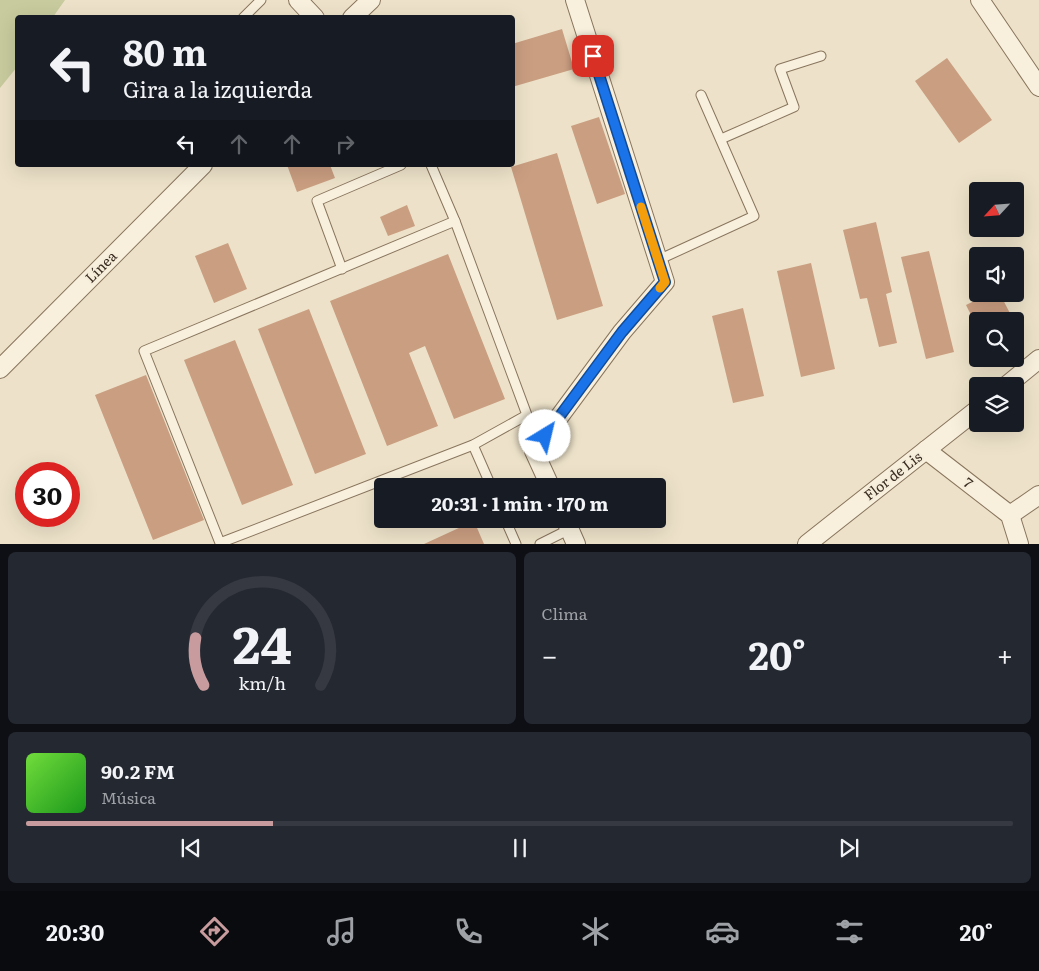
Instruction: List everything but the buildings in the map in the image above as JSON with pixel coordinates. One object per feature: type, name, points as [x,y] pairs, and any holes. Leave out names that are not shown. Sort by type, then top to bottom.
[{"type":"street","points":[[298,0],[312,15]]},
{"type":"street","points":[[355,15],[371,0]]},
{"type":"street","points":[[546,478],[534,451],[622,332],[665,282],[575,0]]},
{"type":"street","points":[[980,0],[1039,87]]},
{"type":"street","name":"Línea","points":[[0,369],[201,167]]},
{"type":"street","points":[[1017,377],[1039,360]]},
{"type":"street","name":"Flor de Lis","points":[[807,544],[969,416]]},
{"type":"street","name":"7","points":[[926,450],[1010,515]]},
{"type":"street","points":[[1020,544],[1010,515],[1039,495]]},
{"type":"lane","points":[[247,15],[261,0]]},
{"type":"lane","points":[[721,139],[794,107],[780,69],[821,56]]},
{"type":"lane","points":[[658,260],[754,216],[701,94]]},
{"type":"lane","points":[[342,269],[317,200],[396,167]]},
{"type":"lane","points":[[432,167],[455,221],[528,415],[473,445],[220,543],[144,351],[455,221]]},
{"type":"lane","points":[[473,445],[487,478]]},
{"type":"lane","points":[[509,528],[516,544]]},
{"type":"lane","points":[[540,544],[570,531]]},
{"type":"green space","points":[[0,0],[65,0],[54,15],[15,15],[15,69],[0,88]]},
{"type":"slow traffic","points":[[641,207],[665,282],[660,288]]},
{"type":"route","points":[[545,436],[622,332],[665,282],[593,56]]}]
